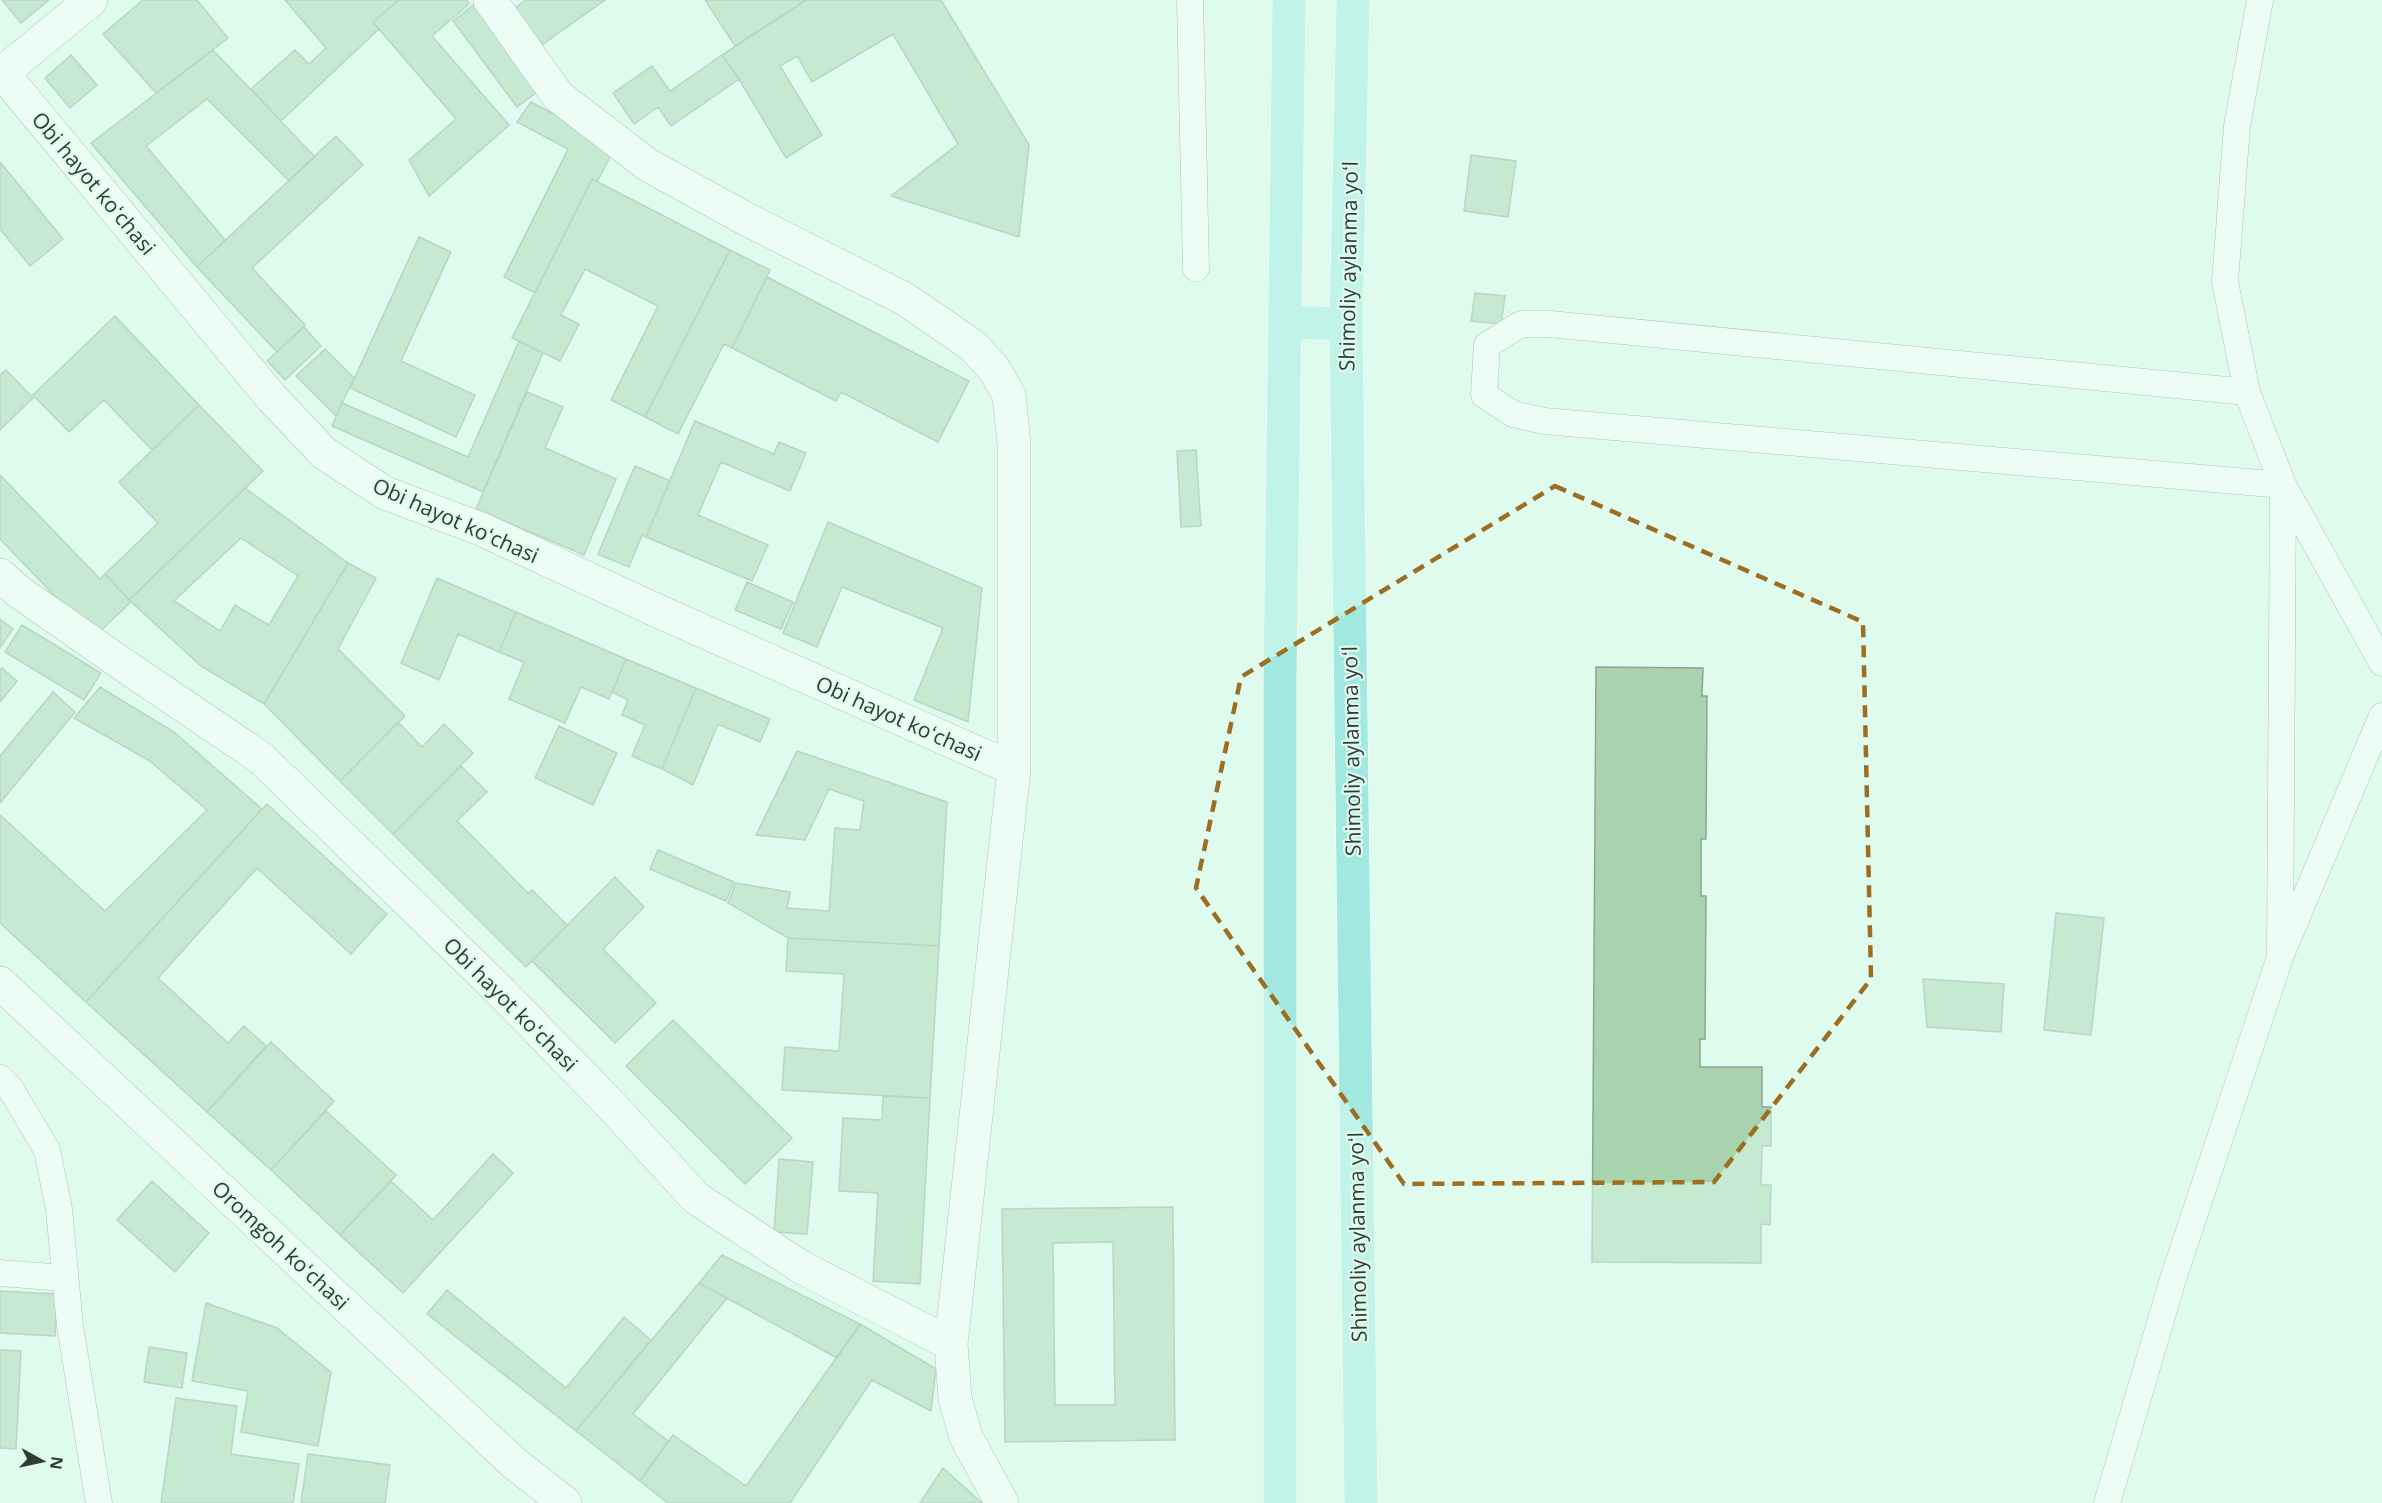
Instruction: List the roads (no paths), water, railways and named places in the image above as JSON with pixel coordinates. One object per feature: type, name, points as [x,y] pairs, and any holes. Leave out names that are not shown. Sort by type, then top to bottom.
[{"type":"main road","points":[[1280,1503],[1280,681],[1289,0]]},
{"type":"main road","name":"Shimoliy aylanma yoʻl","points":[[1353,0],[1346,324],[1361,1503]]},
{"type":"main road","points":[[1285,322],[1346,324]]},
{"type":"street","name":"Obi hayot koʻchasi","points":[[91,0],[1,73],[271,398],[324,453],[385,493],[481,529],[671,617],[1014,769]]},
{"type":"street","points":[[490,0],[558,96],[648,165],[746,219],[905,299],[973,346],[994,369],[1010,395],[1014,444],[1014,769],[951,1344],[956,1398],[966,1437],[1002,1503]]},
{"type":"street","name":"Obi hayot koʻchasi","points":[[0,575],[19,592],[261,758],[501,992],[610,1104],[696,1198],[801,1267],[951,1344]]},
{"type":"street","name":"Oromgoh koʻchasi","points":[[0,983],[514,1463],[564,1503]]},
{"type":"lane","points":[[1190,0],[1196,267]]},
{"type":"lane","points":[[2260,0],[2237,126],[2225,282],[2247,392],[2283,485],[2382,663]]},
{"type":"lane","points":[[2247,392],[1550,324],[1521,324],[1487,345],[1484,395],[1513,414],[1544,421],[2283,485]]},
{"type":"lane","points":[[2280,957],[2283,485]]},
{"type":"lane","points":[[2107,1503],[2173,1279],[2280,957],[2382,716]]},
{"type":"lane","points":[[0,1078],[10,1088],[47,1150],[59,1209],[64,1278],[99,1503]]},
{"type":"lane","points":[[0,1273],[64,1278]]}]
